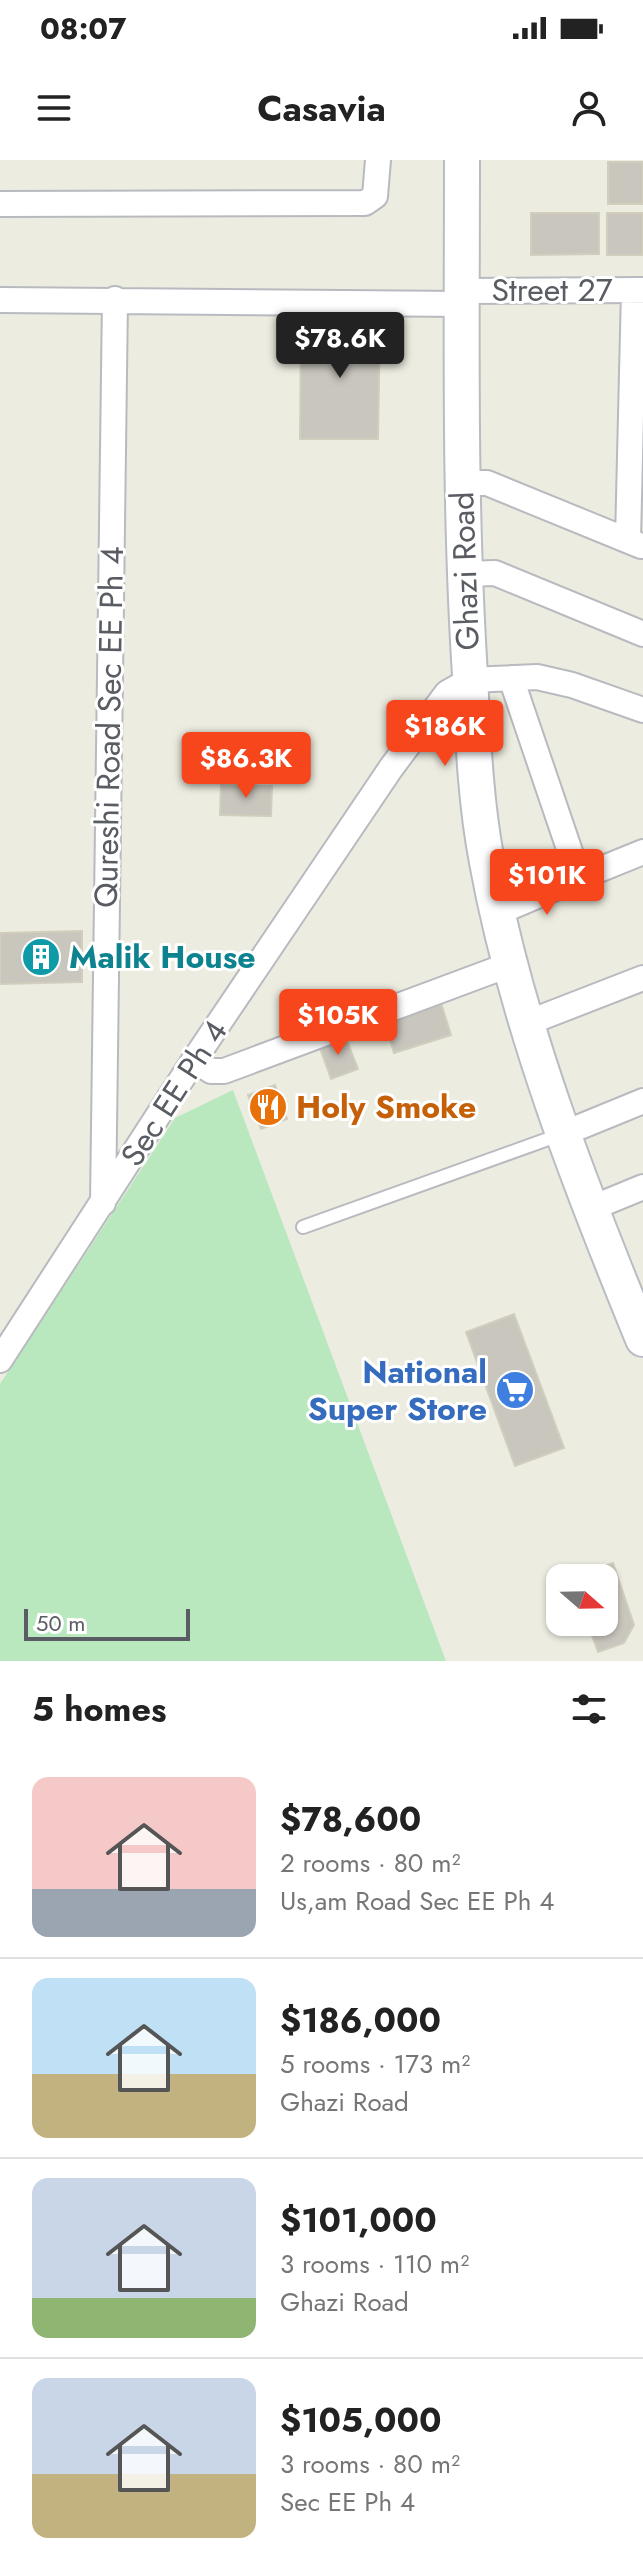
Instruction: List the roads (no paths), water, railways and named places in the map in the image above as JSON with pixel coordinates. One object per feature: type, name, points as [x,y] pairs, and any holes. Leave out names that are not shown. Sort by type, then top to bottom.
[{"type":"main road","name":"Ghazi Road","points":[[462,160],[461,483],[475,783],[497,913],[527,1023],[592,1208],[641,1331]]},
{"type":"street","points":[[0,204],[365,203],[375,196],[378,160]]},
{"type":"street","points":[[461,483],[487,483],[636,544],[638,290]]},
{"type":"street","name":"Street 27","points":[[0,300],[462,297],[638,290]]},
{"type":"street","name":"Qureshi Road Sec EE Ph 4","points":[[103,1203],[115,299]]},
{"type":"street","points":[[463,574],[495,573],[643,634]]},
{"type":"street","points":[[511,678],[579,878]]},
{"type":"street","points":[[470,680],[554,680],[643,710]]},
{"type":"street","name":"Sec EE Ph 4","points":[[0,1360],[194,1060],[391,768],[447,693],[470,680]]},
{"type":"street","points":[[497,913],[643,852]]},
{"type":"street","points":[[194,1060],[211,1071],[224,1071],[511,964]]},
{"type":"street","points":[[527,1023],[643,978]]},
{"type":"street","points":[[565,1133],[643,1101]]},
{"type":"street","points":[[592,1208],[643,1187]]},
{"type":"lane","points":[[303,1227],[565,1133]]},
{"type":"place","name":"Malik House","points":[[41,957]]},
{"type":"place","name":"Holy Smoke","points":[[268,1107]]},
{"type":"place","name":"National Super Store","points":[[515,1390]]}]
